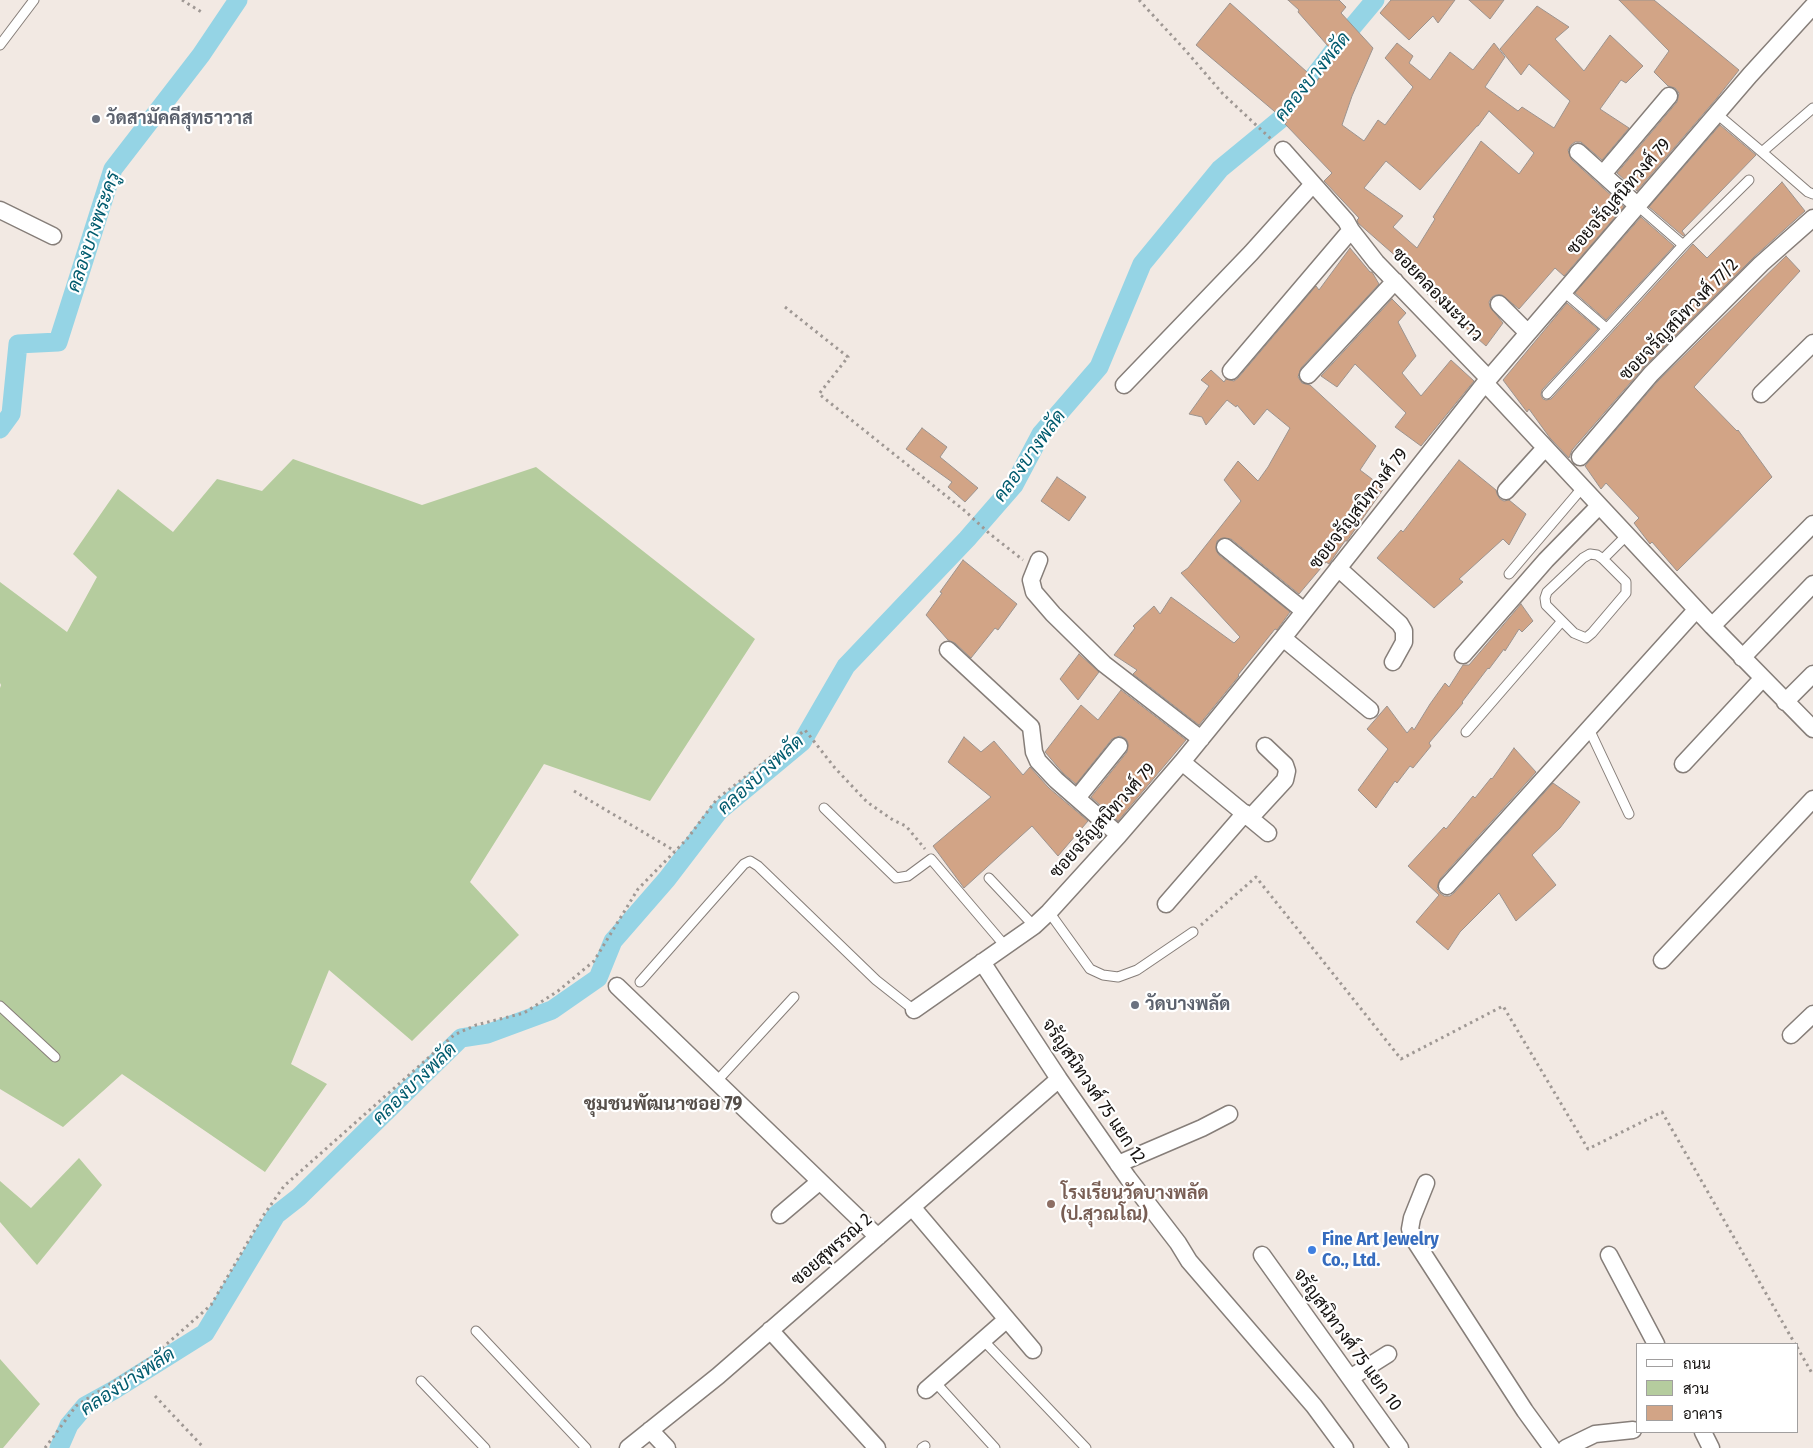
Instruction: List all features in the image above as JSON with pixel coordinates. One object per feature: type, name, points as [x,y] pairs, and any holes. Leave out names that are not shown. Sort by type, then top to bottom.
[{"type":"street","points":[[1807,0],[1813,6]]},
{"type":"street","name":"ซอยจรัญสนิทวงศ์ 79","points":[[914,1010],[1006,947],[1050,912],[1182,762],[1487,381],[1563,291],[1813,6]]},
{"type":"street","points":[[1603,174],[1669,96]]},
{"type":"street","name":"ซอยคลองมะนาว","points":[[1277,145],[1346,221],[1376,262],[1487,381],[1545,448],[1696,610],[1813,729]]},
{"type":"street","points":[[1578,152],[1638,206]]},
{"type":"street","points":[[1124,385],[1251,254],[1313,184]]},
{"type":"street","points":[[0,210],[53,236]]},
{"type":"street","name":"ซอยจรัญสนิทวงศ์ 77/2","points":[[1580,457],[1651,374],[1761,264],[1813,218]]},
{"type":"street","points":[[1231,371],[1354,234]]},
{"type":"street","points":[[1308,375],[1395,281]]},
{"type":"street","points":[[1499,304],[1528,333]]},
{"type":"street","points":[[1761,394],[1813,343]]},
{"type":"street","points":[[1506,492],[1545,448]]},
{"type":"street","points":[[1463,655],[1546,560],[1599,506]]},
{"type":"street","points":[[1712,626],[1813,524]]},
{"type":"street","points":[[1225,547],[1304,611]]},
{"type":"street","points":[[1037,564],[1031,580],[1034,592],[1053,614],[1104,664],[1201,738]]},
{"type":"street","points":[[1338,568],[1400,624],[1404,631],[1404,642],[1393,662]]},
{"type":"street","points":[[1742,658],[1813,584]]},
{"type":"street","points":[[1447,886],[1696,610]]},
{"type":"street","points":[[1283,638],[1370,710]]},
{"type":"street","points":[[948,650],[1031,727],[1034,752],[1038,761],[1119,834]]},
{"type":"street","points":[[1785,702],[1813,674]]},
{"type":"street","points":[[1683,764],[1762,679]]},
{"type":"street","points":[[1077,798],[1119,746]]},
{"type":"street","points":[[1166,904],[1284,780],[1287,771],[1285,765],[1265,746]]},
{"type":"street","points":[[1182,762],[1268,833]]},
{"type":"street","points":[[1662,960],[1813,799]]},
{"type":"street","name":"จรัญสนิทวงศ์ 75 แยก 12","points":[[982,962],[1058,1079],[1118,1164],[1178,1243],[1189,1261],[1308,1399],[1345,1448]]},
{"type":"street","points":[[617,986],[878,1237]]},
{"type":"street","points":[[1791,1035],[1813,1014]]},
{"type":"street","name":"ซอยสุพรรณ 2","points":[[628,1448],[718,1376],[1058,1079]]},
{"type":"street","points":[[1118,1164],[1202,1128],[1229,1114]]},
{"type":"street","points":[[780,1214],[820,1182]]},
{"type":"street","points":[[1426,1183],[1412,1218],[1410,1229],[1415,1241],[1525,1411],[1552,1448]]},
{"type":"street","points":[[912,1207],[1033,1350]]},
{"type":"street","name":"จรัญสนิทวงศ์ 75 แยก 10","points":[[1262,1255],[1400,1448]]},
{"type":"street","points":[[1609,1255],[1655,1343]]},
{"type":"street","points":[[930,1386],[1006,1320]]},
{"type":"street","points":[[770,1330],[877,1448]]},
{"type":"street","points":[[1350,1378],[1388,1354]]},
{"type":"street","points":[[650,1430],[667,1448]]},
{"type":"street","points":[[1566,1448],[1595,1434],[1633,1430]]},
{"type":"street","points":[[1704,1433],[1711,1448]]},
{"type":"lane","points":[[0,45],[34,0]]},
{"type":"lane","points":[[1762,152],[1813,108]]},
{"type":"lane","points":[[1717,114],[1808,192],[1813,194]]},
{"type":"lane","points":[[1547,394],[1683,245],[1749,180]]},
{"type":"lane","points":[[1638,206],[1683,245]]},
{"type":"lane","points":[[1563,291],[1606,328]]},
{"type":"lane","points":[[1509,574],[1583,487]]},
{"type":"lane","points":[[1603,559],[1627,535]]},
{"type":"lane","points":[[1590,554],[1597,555],[1603,559],[1626,582],[1626,593],[1586,638],[1574,634],[1546,605],[1545,598],[1547,592],[1583,558],[1590,554]]},
{"type":"lane","points":[[1466,732],[1562,621]]},
{"type":"lane","points":[[1589,729],[1629,814]]},
{"type":"lane","points":[[824,808],[896,878],[908,876],[931,859],[1006,947]]},
{"type":"lane","points":[[640,982],[744,864],[750,861],[758,866],[876,980],[914,1010]]},
{"type":"lane","points":[[989,878],[1034,926]]},
{"type":"lane","points":[[1050,912],[1090,969],[1103,975],[1118,977],[1137,970],[1193,932]]},
{"type":"lane","points":[[716,1082],[794,997]]},
{"type":"lane","points":[[0,1006],[55,1057]]},
{"type":"lane","points":[[476,1331],[586,1448]]},
{"type":"lane","points":[[984,1340],[1086,1448]]},
{"type":"lane","points":[[421,1380],[485,1448]]},
{"type":"lane","points":[[930,1386],[995,1448]]},
{"type":"path","points":[[182,0],[203,13]]},
{"type":"path","points":[[1139,0],[1223,94],[1277,145]]},
{"type":"path","points":[[785,307],[848,357],[819,394],[965,511],[990,534],[1037,564]]},
{"type":"path","points":[[45,1448],[76,1406],[152,1357],[211,1305],[263,1216],[284,1186],[454,1035],[476,1025],[524,1013],[558,991],[594,961],[638,889],[687,839],[717,798],[805,730],[835,768],[867,802],[893,820],[906,826],[922,844],[931,859]]},
{"type":"path","points":[[574,791],[675,851]]},
{"type":"path","points":[[1193,932],[1256,877],[1401,1059],[1503,1006],[1588,1149],[1662,1112],[1794,1343]]},
{"type":"path","points":[[1798,1349],[1813,1375]]},
{"type":"path","points":[[155,1396],[204,1448]]},
{"type":"green space","points":[[293,459],[422,505],[536,467],[755,639],[650,801],[544,764],[470,882],[519,935],[412,1041],[329,970],[291,1064],[327,1084],[265,1172],[122,1074],[63,1127],[0,1089],[0,582],[67,632],[97,577],[73,554],[118,489],[173,532],[217,479],[262,491]]},
{"type":"green space","points":[[79,1158],[102,1185],[37,1265],[0,1222],[0,1181],[31,1208]]},
{"type":"green space","points":[[0,1359],[40,1404],[3,1448],[0,1448]]},
{"type":"building","points":[[1288,0],[1339,0],[1346,7],[1341,13],[1373,48],[1352,96],[1342,125],[1364,141],[1378,120],[1385,125],[1413,87],[1385,58],[1397,43],[1413,56],[1409,63],[1430,80],[1450,52],[1473,70],[1494,43],[1505,57],[1485,87],[1518,111],[1522,107],[1554,128],[1570,101],[1529,64],[1521,75],[1500,49],[1537,6],[1569,27],[1555,39],[1584,71],[1610,35],[1643,66],[1626,83],[1621,80],[1600,109],[1629,128],[1602,160],[1581,142],[1575,142],[1568,150],[1571,159],[1624,207],[1564,276],[1555,268],[1519,309],[1502,295],[1492,297],[1489,302],[1490,307],[1503,323],[1486,346],[1427,294],[1432,288],[1358,223],[1357,220],[1359,218],[1324,181],[1332,173],[1285,124],[1287,122],[1196,45],[1230,3],[1317,81],[1335,54],[1298,12],[1299,10]],"holes":[[[1489,111],[1534,153],[1519,174],[1481,141],[1433,217],[1435,219],[1417,248],[1393,227],[1403,216],[1364,188],[1386,161],[1420,190],[1478,126]]]},
{"type":"building","points":[[1391,0],[1455,0],[1438,23],[1433,16],[1409,40],[1380,13]]},
{"type":"building","points":[[1469,0],[1504,0],[1490,19]]},
{"type":"building","points":[[1619,0],[1654,0],[1739,70],[1637,191],[1617,173],[1677,102],[1679,93],[1675,88],[1668,86],[1654,72],[1669,51]]},
{"type":"building","points":[[1720,125],[1756,155],[1682,231],[1685,235],[1683,236],[1649,207]]},
{"type":"building","points":[[1782,182],[1805,211],[1754,257],[1644,367],[1572,450],[1569,458],[1550,438],[1529,409],[1527,412],[1503,380],[1567,303],[1598,329],[1542,390],[1541,395],[1543,399],[1551,399],[1693,244],[1707,258]]},
{"type":"building","points":[[1641,217],[1674,246],[1606,320],[1575,293]]},
{"type":"building","points":[[1350,248],[1372,272],[1379,284],[1301,368],[1298,377],[1302,383],[1310,385],[1376,446],[1360,470],[1384,488],[1329,564],[1326,562],[1299,594],[1231,539],[1222,538],[1217,541],[1216,550],[1219,555],[1290,612],[1199,725],[1133,674],[1137,670],[1114,655],[1135,628],[1133,626],[1154,606],[1160,614],[1171,597],[1234,643],[1240,637],[1181,573],[1188,568],[1241,501],[1224,480],[1238,461],[1258,481],[1290,428],[1267,409],[1254,425],[1237,405],[1236,407],[1227,400],[1206,425],[1202,417],[1189,414],[1209,386],[1201,380],[1211,370],[1224,382],[1226,379],[1234,381],[1238,378],[1316,286],[1319,290]]},
{"type":"building","points":[[1786,256],[1800,271],[1694,387],[1738,430],[1772,477],[1677,571],[1652,542],[1650,544],[1634,523],[1639,518],[1606,483],[1601,489],[1585,466],[1658,381]]},
{"type":"building","points":[[1392,299],[1406,313],[1398,322],[1416,356],[1402,373],[1421,396],[1451,360],[1474,381],[1421,446],[1395,427],[1406,413],[1355,364],[1337,387],[1321,376]]},
{"type":"building","points":[[922,428],[947,447],[940,457],[978,488],[965,502],[948,487],[952,482],[906,449]]},
{"type":"building","points":[[1459,460],[1496,490],[1500,499],[1504,501],[1509,500],[1526,514],[1509,545],[1503,539],[1459,579],[1463,582],[1434,608],[1377,558],[1401,530],[1403,532]]},
{"type":"building","points":[[1057,477],[1086,497],[1069,521],[1041,501]]},
{"type":"building","points":[[963,560],[1017,604],[998,630],[995,628],[971,658],[955,643],[948,640],[926,615]]},
{"type":"building","points":[[1521,604],[1533,621],[1522,632],[1519,629],[1505,651],[1504,649],[1488,668],[1463,703],[1429,743],[1431,746],[1413,768],[1410,766],[1397,783],[1395,781],[1376,808],[1358,790],[1388,749],[1367,729],[1387,706],[1407,733],[1412,727],[1414,730],[1445,683],[1449,687],[1463,665],[1469,665]]},
{"type":"building","points":[[1079,654],[1099,672],[1078,700],[1060,679]]},
{"type":"building","points":[[1121,690],[1186,740],[1118,821],[1091,797],[1127,752],[1128,743],[1126,739],[1120,736],[1112,739],[1076,784],[1063,773],[1045,752],[1081,705],[1098,720]]},
{"type":"building","points":[[964,737],[981,752],[994,741],[1023,775],[1030,767],[1049,788],[1088,821],[1058,856],[1032,826],[964,888],[933,846],[991,797],[948,762]]},
{"type":"building","points":[[1514,748],[1536,772],[1440,879],[1437,889],[1444,896],[1450,896],[1454,893],[1553,783],[1580,802],[1560,828],[1532,855],[1556,885],[1516,921],[1499,893],[1460,932],[1448,950],[1416,922],[1439,895],[1408,866],[1444,827],[1446,829],[1473,796],[1475,798],[1492,779]]},
{"type":"waterway","name":"คลองบางพระครู","points":[[0,429],[11,414],[18,344],[58,342],[113,169],[201,55],[238,0]]},
{"type":"waterway","name":"คลองบางพลัด","points":[[59,1448],[69,1425],[85,1406],[205,1333],[276,1215],[299,1197],[461,1038],[487,1034],[552,1010],[598,978],[613,941],[667,879],[719,811],[802,742],[846,666],[967,539],[1014,485],[1041,434],[1099,367],[1142,264],[1220,169],[1282,118],[1375,0]]},
{"type":"place","name":"วัดสามัคคีสุทธาวาส","points":[[96,119]]},
{"type":"place","name":"วัดบางพลัด","points":[[1135,1005]]},
{"type":"place","name":"โรงเรียนวัดบางพลัด (ป.สุวณโณ)","points":[[1051,1204]]},
{"type":"place","name":"Fine Art Jewelry Co., Ltd.","points":[[1312,1250]]},
{"type":"district","name":"ชุมชนพัฒนาซอย 79","points":[[663,1105]]}]
